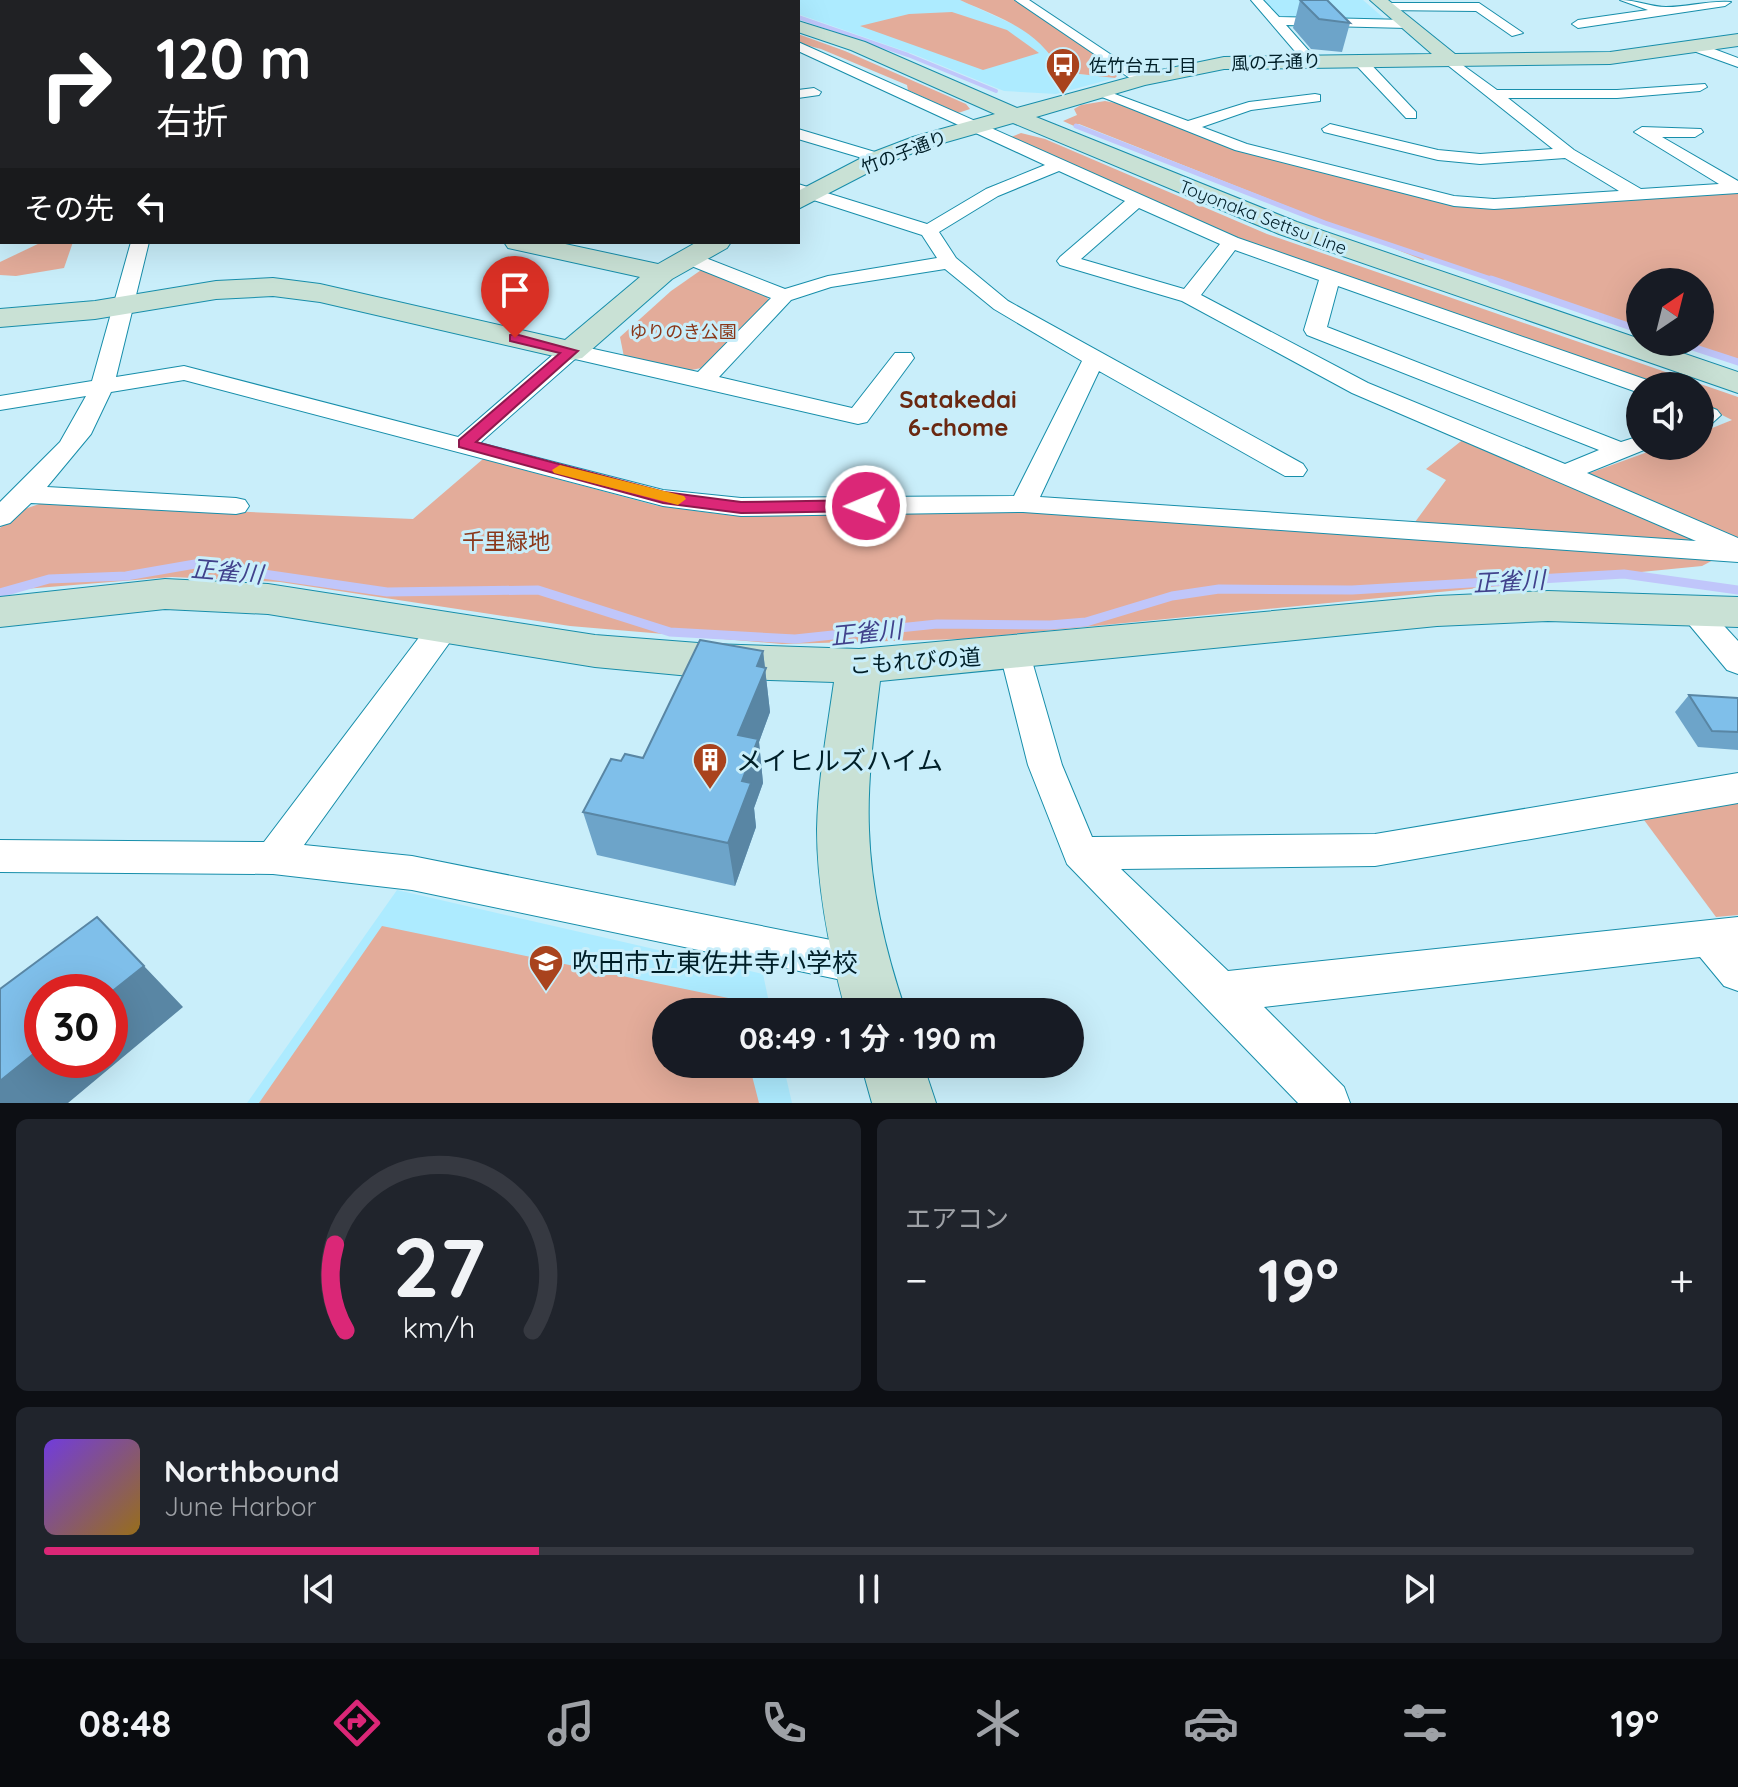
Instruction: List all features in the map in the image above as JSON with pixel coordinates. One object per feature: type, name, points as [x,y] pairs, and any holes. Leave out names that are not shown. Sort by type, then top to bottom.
[{"type":"street","points":[[1021,0],[1142,80]]},
{"type":"street","points":[[1257,0],[1310,60]]},
{"type":"street","points":[[1626,0],[1663,11]]},
{"type":"street","points":[[1382,3],[1568,153],[1640,196]]},
{"type":"street","points":[[1382,3],[1479,7],[1517,33]]},
{"type":"street","points":[[1578,24],[1727,3]]},
{"type":"street","points":[[1275,21],[1407,24]]},
{"type":"street","name":"Toyonaka Settsu Line","points":[[800,27],[858,46],[1288,228],[1738,383]]},
{"type":"street","name":"風の子通り","points":[[1015,115],[1142,80],[1224,63],[1610,58],[1738,40]]},
{"type":"street","points":[[1693,46],[1738,63]]},
{"type":"street","points":[[800,47],[1231,242],[1626,380]]},
{"type":"street","points":[[1359,60],[1411,115]]},
{"type":"street","points":[[1492,94],[1656,92],[1700,87]]},
{"type":"street","points":[[1656,92],[1676,101]]},
{"type":"street","points":[[1099,93],[1241,147],[1454,201],[1494,204],[1738,188]]},
{"type":"street","points":[[1189,126],[1249,106],[1315,98]]},
{"type":"street","name":"竹の子通り","points":[[803,195],[879,158],[1015,115]]},
{"type":"street","points":[[1330,129],[1438,155],[1466,158],[1568,153]]},
{"type":"street","points":[[1695,132],[1642,132],[1738,188]]},
{"type":"street","points":[[800,135],[879,158]]},
{"type":"street","points":[[929,231],[959,209],[1003,185],[1060,165]]},
{"type":"street","points":[[803,195],[929,231],[949,262],[1001,305],[1294,470]]},
{"type":"street","points":[[1137,200],[1067,261],[1189,297],[1360,388],[1565,473],[1738,551]]},
{"type":"street","points":[[1189,297],[1231,242]]},
{"type":"street","points":[[0,517],[67,449],[87,421],[100,387],[139,244]]},
{"type":"street","points":[[532,244],[674,265],[784,296]]},
{"type":"street","points":[[464,444],[674,265],[713,244]]},
{"type":"street","points":[[703,380],[784,296],[828,282],[949,262]]},
{"type":"street","points":[[1330,277],[1315,330],[1626,445]]},
{"type":"street","points":[[0,318],[123,305],[216,290],[273,287],[320,293],[858,417],[903,358]]},
{"type":"street","points":[[1023,504],[1094,359]]},
{"type":"street","points":[[0,403],[184,373],[663,498],[741,507],[1023,504],[1738,551]]},
{"type":"street","points":[[1565,473],[1626,448]]},
{"type":"street","points":[[25,494],[236,506]]},
{"type":"street","name":"こもれびの道","points":[[0,612],[165,594],[268,599],[595,651],[711,661],[859,666],[1015,654],[1437,611],[1548,606],[1738,612]]},
{"type":"street","points":[[1692,609],[1738,662]]},
{"type":"street","points":[[273,858],[444,627]]},
{"type":"street","points":[[1015,654],[1045,765],[1080,853],[1328,1103]]},
{"type":"street","points":[[0,856],[273,858],[412,873],[868,989],[844,848],[849,747],[859,666]]},
{"type":"street","points":[[1080,853],[1375,850],[1738,788]]},
{"type":"street","points":[[1221,992],[1723,937],[1738,972]]},
{"type":"street","points":[[896,1078],[904,1103]]},
{"type":"shaded area","points":[[800,0],[960,0],[1021,28],[1049,49],[1062,72],[1115,78],[1056,94],[1004,91],[913,54],[800,15]]},
{"type":"shaded area","points":[[1261,0],[1363,0],[1386,20],[1280,20]]},
{"type":"shaded area","name":"吹田市立東佐井寺小学校","points":[[397,890],[763,974],[768,998],[652,998],[652,1078],[786,1078],[792,1103],[247,1103]]},
{"type":"green space","points":[[960,0],[1014,0],[1121,72],[1115,78],[1062,72],[1030,35]]},
{"type":"green space","points":[[952,12],[1007,30],[1039,53],[983,70],[860,26],[909,14]]},
{"type":"green space","points":[[800,35],[845,51],[966,104],[970,109],[958,113],[908,90],[907,85],[821,49],[800,44]]},
{"type":"green space","points":[[1105,101],[1121,104],[1242,149],[1456,205],[1738,192],[1738,359],[1714,351],[1714,268],[1626,268],[1626,323],[1429,257],[1423,260],[1079,124],[1074,126],[1063,121],[1077,115],[1074,109]]},
{"type":"green space","name":"千里緑地","points":[[1021,133],[1045,139],[1267,234],[1666,372],[1626,374],[1239,240],[1011,137]]},
{"type":"green space","points":[[38,244],[72,244],[64,268],[16,276],[0,275],[0,262]]},
{"type":"green space","name":"ゆりのき公園","points":[[704,268],[765,293],[769,301],[701,368],[687,371],[624,357],[620,337],[671,291]]},
{"type":"green space","name":"千里緑地","points":[[1714,389],[1738,397],[1738,547],[1702,566],[964,639],[782,644],[570,626],[280,582],[172,577],[0,591],[0,528],[16,512],[42,503],[413,519],[483,459],[658,506],[735,516],[1023,511],[1404,537],[1446,480],[1426,469],[1465,438],[1568,481],[1626,460],[1714,460],[1714,427],[1732,420],[1714,411]]},
{"type":"green space","points":[[1738,802],[1738,915],[1716,917],[1644,820]]},
{"type":"green space","name":"吹田市立東佐井寺小学校","points":[[382,926],[728,998],[652,998],[652,1078],[753,1078],[759,1103],[259,1103]]},
{"type":"building","points":[[1300,0],[1327,0],[1350,23],[1319,19]]},
{"type":"building","points":[[700,640],[763,651],[757,666],[766,668],[738,735],[758,739],[742,781],[751,783],[728,843],[583,812],[611,759],[621,761],[625,754],[643,758]]},
{"type":"building","points":[[1689,695],[1738,698],[1738,732],[1712,731]]},
{"type":"building","points":[[97,917],[144,966],[128,979],[128,974],[24,974],[24,1062],[0,1081],[0,989]]},
{"type":"waterway","points":[[800,18],[908,55],[996,91]]},
{"type":"waterway","points":[[1076,126],[1325,223],[1497,281]]},
{"type":"waterway","points":[[1491,279],[1626,325]]},
{"type":"waterway","points":[[1714,354],[1738,362]]},
{"type":"waterway","name":"正雀川","points":[[0,593],[49,579],[126,576],[195,564],[387,592],[538,590],[670,632],[795,639],[937,624],[1050,625],[1086,622],[1172,596],[1219,589],[1352,590],[1624,574],[1738,590]]},
{"type":"slow traffic","points":[[560,470],[663,498],[678,499]]},
{"type":"place","name":"佐竹台五丁目","points":[[1063,96]]},
{"type":"place","name":"メイヒルズハイム","points":[[710,791]]},
{"type":"place","name":"吹田市立東佐井寺小学校","points":[[546,993]]},
{"type":"district","name":"Satakedai 6-chome","points":[[958,413]]},
{"type":"route","points":[[515,338],[571,351],[464,444],[663,498],[741,507],[866,506]]}]
